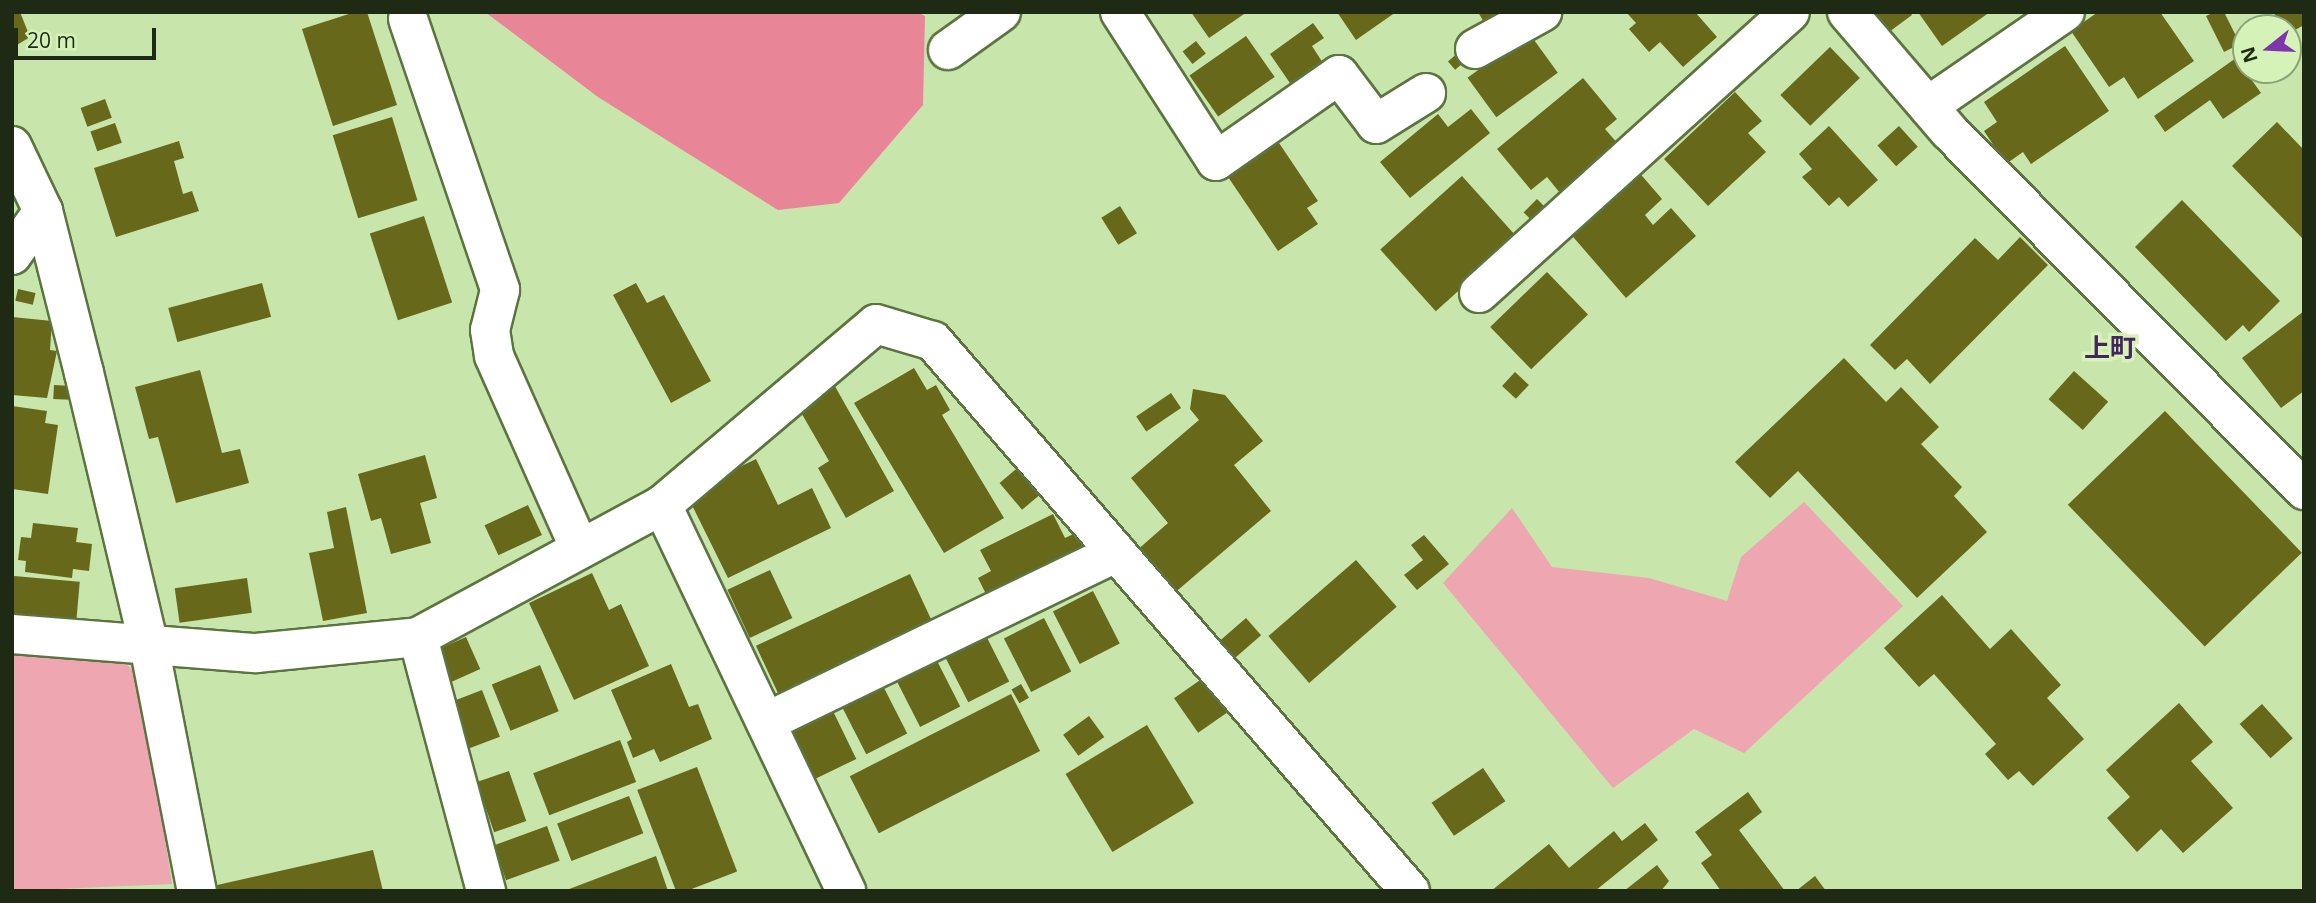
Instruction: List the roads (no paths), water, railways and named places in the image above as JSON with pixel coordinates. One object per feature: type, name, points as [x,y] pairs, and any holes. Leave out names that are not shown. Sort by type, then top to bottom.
[{"type":"street","points":[[948,50],[1001,12]]},
{"type":"street","points":[[1120,12],[1216,161],[1339,75],[1376,124],[1426,93]]},
{"type":"street","points":[[1475,49],[1542,12]]},
{"type":"street","points":[[1479,293],[1790,12]]},
{"type":"street","points":[[1847,12],[1928,106],[2304,490]]},
{"type":"street","points":[[1928,106],[2065,12]]},
{"type":"street","points":[[408,19],[499,290],[490,330],[494,356],[580,549]]},
{"type":"street","points":[[12,146],[43,211],[149,645],[197,891]]},
{"type":"street","points":[[12,255],[43,211]]},
{"type":"street","points":[[12,634],[256,653],[418,636],[663,505],[876,324],[933,341],[1410,891]]},
{"type":"street","points":[[663,505],[846,891]]},
{"type":"street","points":[[766,722],[1116,553]]},
{"type":"street","points":[[418,636],[486,891]]},
{"type":"district","name":"上町","points":[[2110,348]]}]
